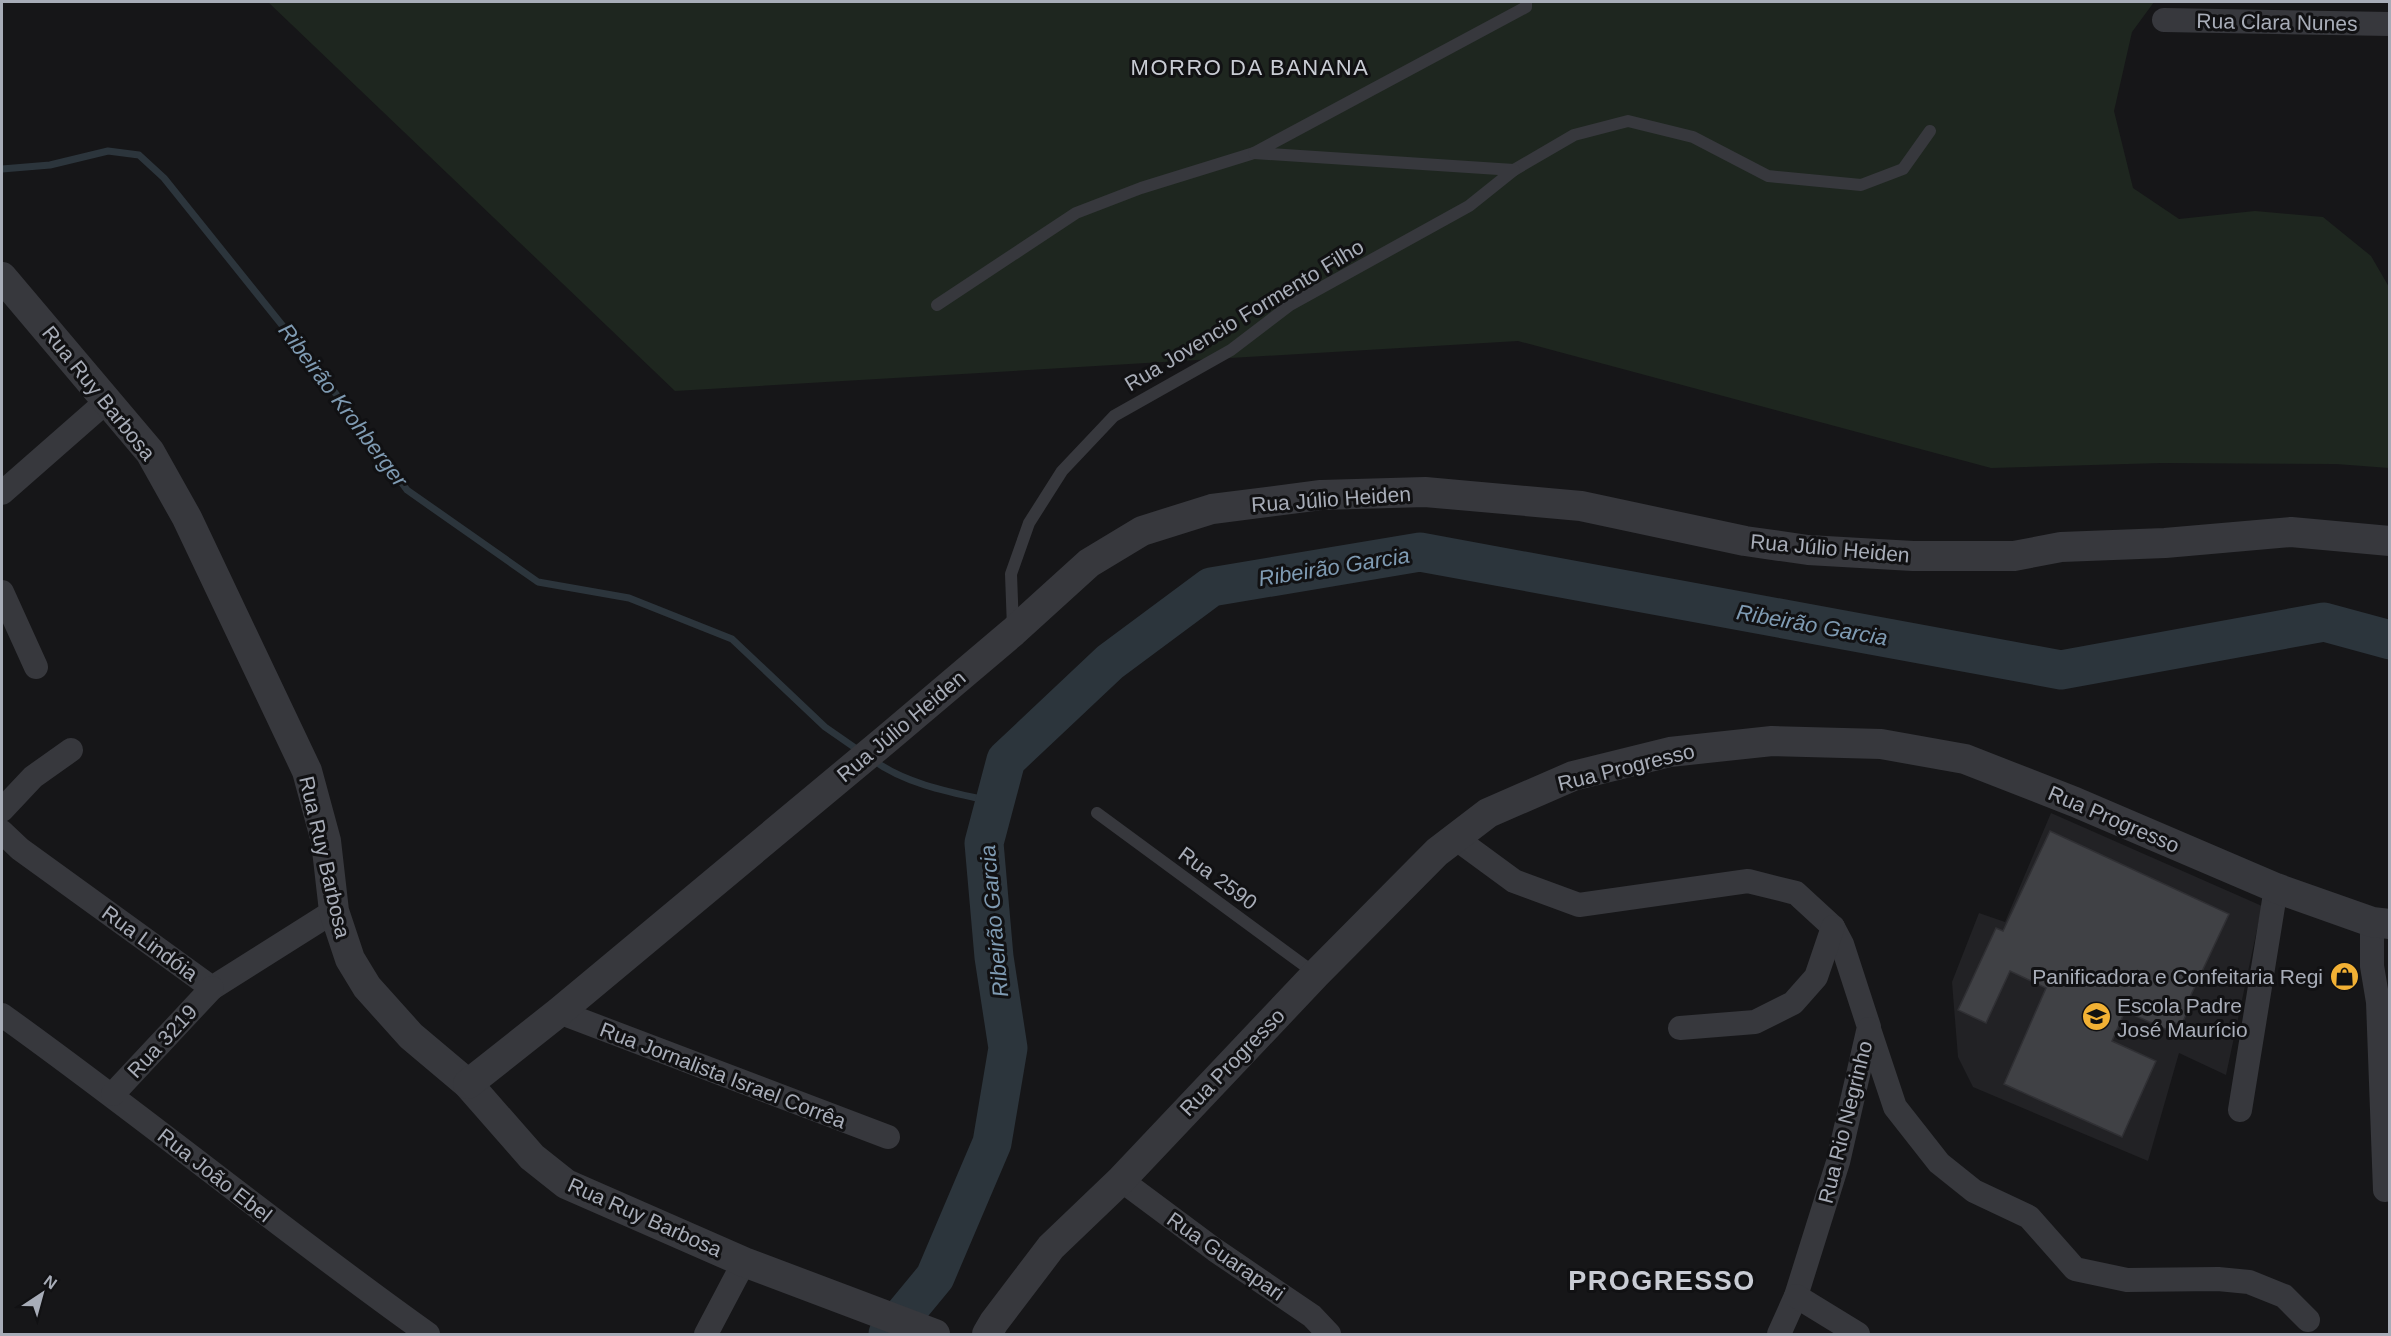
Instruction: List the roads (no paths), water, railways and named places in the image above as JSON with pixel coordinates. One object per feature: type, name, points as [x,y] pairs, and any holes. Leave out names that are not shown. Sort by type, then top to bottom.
[{"type":"street","name":"Rua Clara Nunes","points":[[2164,20],[2390,24]]},
{"type":"street","name":"Rua Ruy Barbosa","points":[[2,277],[150,452],[187,518],[307,771],[326,841],[334,911],[350,959],[367,987],[411,1036],[468,1084],[532,1157],[566,1184],[744,1262],[935,1335]]},
{"type":"street","points":[[2,493],[108,400]]},
{"type":"street","name":"Rua Júlio Heiden","points":[[468,1084],[836,782],[1013,632],[1089,563],[1142,531],[1212,509],[1322,495],[1425,492],[1537,500],[1653,520],[1745,541],[1808,550],[1913,556],[2014,556],[2061,547],[2165,543],[2291,532],[2390,541]]},
{"type":"street","points":[[2,592],[36,667]]},
{"type":"street","name":"Rua Progresso","points":[[987,1335],[994,1322],[1051,1247],[1121,1180],[1316,974],[1454,837],[1488,813],[1573,776],[1670,752],[1772,741],[1881,744],[1965,759],[2074,801],[2276,888],[2381,923]]},
{"type":"street","points":[[2,810],[33,777],[71,750]]},
{"type":"street","name":"Rua Lindóia","points":[[2,832],[20,849],[212,988],[334,911]]},
{"type":"street","name":"Rua Rio Negrinho","points":[[1454,837],[1514,881],[1579,905],[1748,881],[1796,893],[1833,927],[1842,944],[1869,1027],[1838,1162],[1796,1296],[1779,1335]]},
{"type":"street","points":[[2240,1110],[2276,888]]},
{"type":"street","points":[[2381,923],[2372,966],[2378,1002],[2385,1190]]},
{"type":"street","points":[[1680,1028],[1755,1022],[1793,1003],[1816,977],[1833,927]]},
{"type":"street","name":"Rua 3219","points":[[113,1094],[212,988]]},
{"type":"street","name":"Rua Jornalista Israel Corrêa","points":[[558,1012],[888,1137]]},
{"type":"street","name":"Rua João Ebel","points":[[2,1014],[113,1094],[323,1260],[428,1335]]},
{"type":"street","points":[[1869,1027],[1895,1107],[1939,1163],[1974,1191],[2029,1217],[2075,1269],[2127,1280],[2218,1279],[2249,1282],[2284,1296],[2308,1320]]},
{"type":"street","name":"Rua Guarapari","points":[[1121,1180],[1215,1250],[1312,1316],[1329,1335]]},
{"type":"street","points":[[706,1335],[744,1262]]},
{"type":"street","points":[[1796,1296],[1858,1335]]},
{"type":"lane","points":[[937,305],[1076,213],[1141,188],[1254,153],[1526,7],[1526,2]]},
{"type":"lane","name":"Rua Jovencio Formento Filho","points":[[1013,632],[1011,574],[1029,523],[1062,471],[1114,416],[1232,350],[1290,305],[1469,206],[1514,170],[1574,135],[1628,121],[1693,137],[1768,176],[1861,185],[1903,169],[1930,131]]},
{"type":"lane","points":[[1254,153],[1514,170]]},
{"type":"lane","name":"Rua 2590","points":[[1098,813],[1316,974]]},
{"type":"waterway","name":"Ribeirão Krohberger","points":[[2,169],[50,165],[108,151],[139,155],[164,178],[319,371],[407,490],[538,582],[629,598],[732,639],[825,727],[861,752]]},
{"type":"waterway","name":"Ribeirão Garcia","points":[[888,1334],[935,1277],[992,1143],[1008,1048],[994,957],[984,843],[1006,760],[1110,662],[1211,587],[1420,552],[2061,670],[2324,622],[2390,640]]},
{"type":"waterway","name":"Ribeirão Krohberger","points":[[873,760],[886,769],[916,782],[995,802]]},
{"type":"place","name":"Panificadora e Confeitaria Regi","points":[[2344,976]]},
{"type":"place","name":"Escola Padre José Maurício","points":[[2096,1017]]},
{"type":"district","name":"MORRO DA BANANA","points":[[1250,67]]},
{"type":"district","name":"PROGRESSO","points":[[1662,1281]]}]
